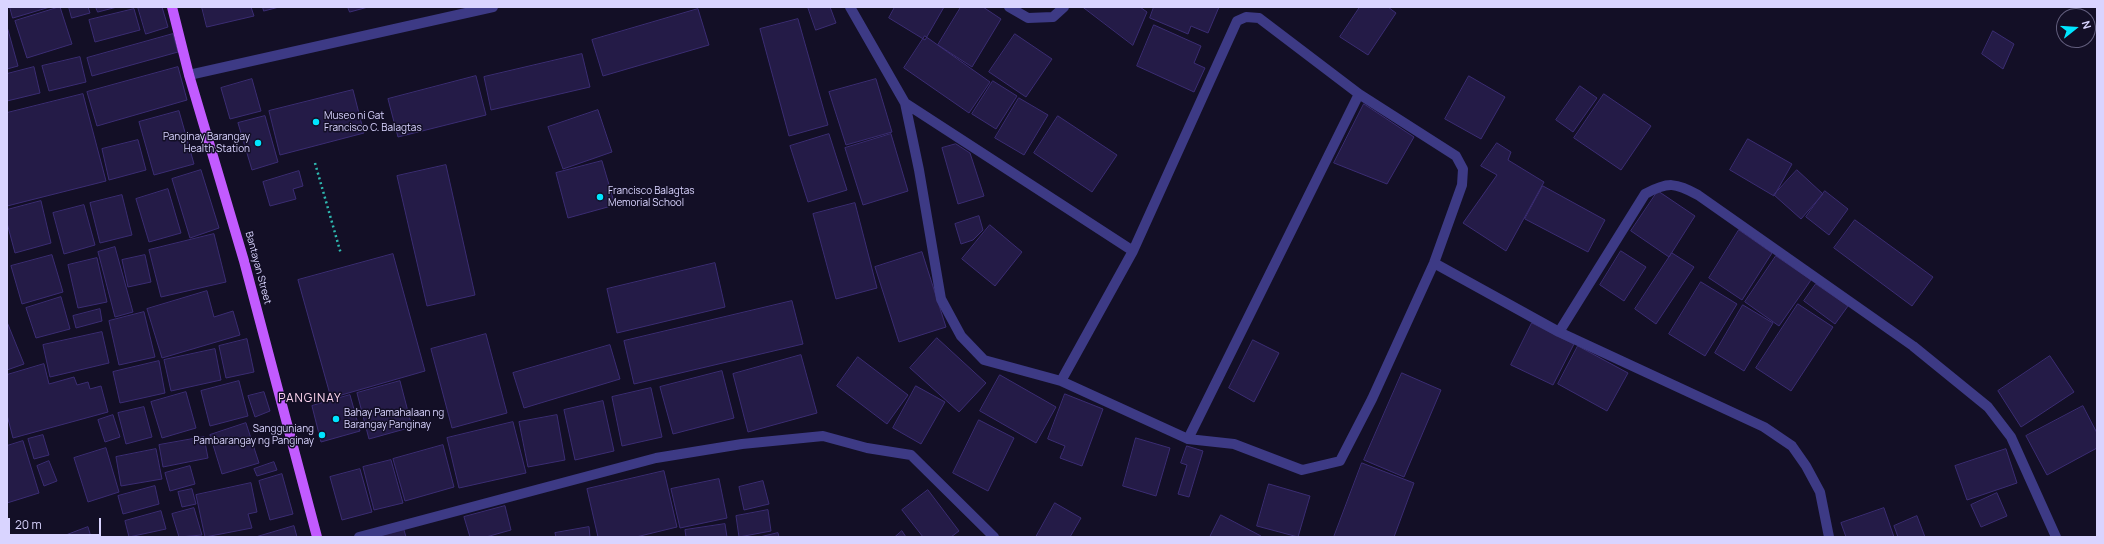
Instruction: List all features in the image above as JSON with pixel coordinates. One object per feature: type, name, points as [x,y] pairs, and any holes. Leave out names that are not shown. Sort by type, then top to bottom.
[{"type":"main road","name":"Bantayan Street","points":[[172,7],[189,75],[244,261],[317,537]]},
{"type":"street","points":[[189,75],[493,7]]},
{"type":"street","points":[[850,7],[905,103],[919,170],[941,299],[961,336],[984,360],[1061,381],[1188,438],[1234,444],[1302,470],[1340,461],[1372,399],[1434,264],[1462,185],[1463,169],[1456,156],[1359,94],[1258,18],[1246,17],[1237,21],[1133,251],[1061,381]]},
{"type":"street","points":[[1009,7],[1028,18],[1053,17],[1064,7]]},
{"type":"street","points":[[1188,438],[1359,94]]},
{"type":"street","points":[[905,103],[1133,251]]},
{"type":"street","points":[[1559,332],[1645,194],[1661,185],[1680,185],[1698,195],[1913,346],[1988,407],[2011,437],[2056,537]]},
{"type":"street","points":[[1434,264],[1559,332],[1764,427],[1792,446],[1806,466],[1820,492],[1829,537]]},
{"type":"street","points":[[360,537],[656,458],[742,444],[823,436],[867,448],[911,455],[994,537]]},
{"type":"path","points":[[315,163],[340,254]]},
{"type":"building","points":[[10,7],[50,7],[13,18]]},
{"type":"building","points":[[60,7],[72,44],[27,58],[15,21]]},
{"type":"building","points":[[69,7],[88,7],[90,13],[72,18]]},
{"type":"building","points":[[96,7],[117,7],[98,12]]},
{"type":"building","points":[[138,7],[162,7],[168,27],[146,34]]},
{"type":"building","points":[[202,7],[251,7],[254,16],[207,27]]},
{"type":"building","points":[[263,7],[279,7],[264,11]]},
{"type":"building","points":[[348,7],[368,7],[350,12]]},
{"type":"building","points":[[808,7],[830,7],[836,23],[816,30]]},
{"type":"building","points":[[895,7],[944,7],[925,40],[889,18]]},
{"type":"building","points":[[961,7],[983,7],[1001,19],[972,67],[938,45]]},
{"type":"building","points":[[1083,7],[1140,7],[1147,12],[1133,45]]},
{"type":"building","points":[[1154,7],[1219,7],[1208,33],[1191,26],[1188,34],[1150,18]]},
{"type":"building","points":[[1360,7],[1388,7],[1396,13],[1368,55],[1340,37]]},
{"type":"building","points":[[134,9],[140,30],[95,42],[89,20]]},
{"type":"building","points":[[698,9],[709,45],[603,76],[592,40]]},
{"type":"building","points":[[798,19],[828,125],[789,136],[760,29]]},
{"type":"building","points":[[1154,25],[1201,46],[1194,63],[1205,68],[1194,92],[1137,66]]},
{"type":"building","points":[[8,30],[18,66],[7,69],[7,31]]},
{"type":"building","points":[[1993,31],[2014,44],[2003,69],[1982,54]]},
{"type":"building","points":[[173,34],[178,52],[92,76],[87,58]]},
{"type":"building","points":[[1015,34],[1052,59],[1026,97],[989,72]]},
{"type":"building","points":[[925,36],[990,82],[969,113],[904,68]]},
{"type":"building","points":[[582,54],[590,87],[491,110],[484,77]]},
{"type":"building","points":[[80,57],[86,82],[49,91],[42,66]]},
{"type":"building","points":[[34,67],[40,93],[7,101],[7,74]]},
{"type":"building","points":[[178,67],[187,100],[97,126],[87,92]]},
{"type":"building","points":[[476,76],[486,115],[398,137],[388,99]]},
{"type":"building","points":[[1469,76],[1505,97],[1481,139],[1445,119]]},
{"type":"building","points":[[252,79],[261,111],[230,119],[221,88]]},
{"type":"building","points":[[876,79],[892,132],[846,145],[829,92]]},
{"type":"building","points":[[993,81],[1017,96],[996,129],[972,114]]},
{"type":"building","points":[[1580,86],[1597,98],[1573,132],[1556,120]]},
{"type":"building","name":"Museo ni Gat Francisco C. Balagtas","points":[[353,90],[364,133],[280,155],[269,111]]},
{"type":"building","points":[[83,94],[106,181],[7,206],[7,113]]},
{"type":"building","points":[[1604,94],[1651,126],[1621,170],[1574,138]]},
{"type":"building","points":[[1019,98],[1048,115],[1024,155],[995,138]]},
{"type":"building","points":[[1364,104],[1414,137],[1387,184],[1334,163]]},
{"type":"building","points":[[598,110],[612,152],[563,169],[548,127]]},
{"type":"building","points":[[179,111],[194,164],[154,175],[139,122]]},
{"type":"building","name":"Panginay Barangay Health Station","points":[[265,116],[278,162],[252,170],[238,123]]},
{"type":"building","points":[[1058,116],[1117,155],[1092,192],[1034,153]]},
{"type":"building","points":[[829,134],[847,190],[808,202],[790,146]]},
{"type":"building","points":[[891,134],[908,191],[863,205],[845,148]]},
{"type":"building","points":[[1748,139],[1792,164],[1774,196],[1730,170]]},
{"type":"building","points":[[138,140],[146,170],[109,180],[102,149]]},
{"type":"building","points":[[1497,143],[1511,152],[1508,160],[1544,182],[1506,251],[1463,223],[1497,175],[1481,166]]},
{"type":"building","points":[[956,144],[970,153],[984,196],[958,204],[942,148]]},
{"type":"building","points":[[602,161],[615,205],[568,218],[556,173]]},
{"type":"building","points":[[446,165],[475,295],[427,306],[397,176]]},
{"type":"building","points":[[201,170],[219,228],[190,238],[172,179]]},
{"type":"building","points":[[1797,170],[1823,194],[1801,219],[1774,195]]},
{"type":"building","points":[[299,171],[303,186],[293,189],[296,199],[270,206],[263,182]]},
{"type":"building","points":[[1543,186],[1605,220],[1588,252],[1525,219]]},
{"type":"building","points":[[168,189],[181,233],[149,242],[136,199]]},
{"type":"building","points":[[1658,191],[1695,216],[1669,257],[1631,231]]},
{"type":"building","points":[[1825,191],[1848,209],[1829,235],[1806,217]]},
{"type":"building","points":[[122,195],[132,235],[100,243],[90,203]]},
{"type":"building","points":[[41,201],[51,243],[15,253],[7,223],[7,210]]},
{"type":"building","points":[[855,203],[877,288],[836,299],[813,214]]},
{"type":"building","points":[[84,205],[95,245],[64,254],[53,213]]},
{"type":"building","points":[[979,216],[983,230],[973,240],[961,244],[955,224]]},
{"type":"building","points":[[1855,220],[1933,277],[1912,306],[1834,248]]},
{"type":"building","points":[[990,225],[1022,252],[995,286],[962,259]]},
{"type":"building","points":[[1739,230],[1772,253],[1742,300],[1709,278]]},
{"type":"building","points":[[214,234],[226,282],[161,297],[149,250]]},
{"type":"building","points":[[115,247],[133,312],[115,317],[98,252]]},
{"type":"building","points":[[1621,251],[1646,267],[1624,301],[1600,285]]},
{"type":"building","points":[[922,252],[946,327],[899,342],[875,267]]},
{"type":"building","points":[[1672,253],[1694,267],[1656,324],[1635,309]]},
{"type":"building","points":[[393,254],[425,371],[331,398],[298,280]]},
{"type":"building","points":[[52,255],[63,292],[22,304],[11,266]]},
{"type":"building","points":[[145,255],[151,282],[128,287],[122,260]]},
{"type":"building","points":[[1776,256],[1811,280],[1779,326],[1745,302]]},
{"type":"building","points":[[97,258],[107,302],[78,308],[68,265]]},
{"type":"building","points":[[715,263],[725,307],[617,333],[607,289]]},
{"type":"building","points":[[1701,282],[1737,304],[1705,356],[1669,334]]},
{"type":"building","points":[[1816,284],[1848,306],[1835,324],[1804,301]]},
{"type":"building","points":[[207,291],[214,317],[233,311],[240,335],[162,358],[147,309]]},
{"type":"building","points":[[61,297],[70,329],[36,338],[26,308]]},
{"type":"building","points":[[792,301],[803,344],[634,384],[624,341]]},
{"type":"building","points":[[1798,304],[1833,327],[1791,391],[1756,368]]},
{"type":"building","points":[[1743,305],[1773,323],[1744,371],[1715,353]]},
{"type":"building","points":[[100,309],[102,321],[76,328],[73,316]]},
{"type":"building","points":[[144,312],[155,357],[119,365],[109,321]]},
{"type":"building","points":[[7,322],[24,364],[7,370]]},
{"type":"building","points":[[1532,323],[1574,344],[1553,385],[1511,365]]},
{"type":"building","points":[[102,332],[109,363],[50,377],[43,345]]},
{"type":"building","points":[[486,334],[507,413],[452,428],[431,349]]},
{"type":"building","points":[[937,338],[986,383],[959,412],[910,368]]},
{"type":"building","points":[[247,339],[254,372],[226,378],[219,346]]},
{"type":"building","points":[[1253,340],[1279,353],[1254,402],[1229,388]]},
{"type":"building","points":[[610,345],[620,379],[524,408],[513,373]]},
{"type":"building","points":[[1578,346],[1628,373],[1607,411],[1558,384]]},
{"type":"building","points":[[215,349],[221,380],[171,391],[164,360]]},
{"type":"building","points":[[801,355],[817,413],[748,432],[733,374]]},
{"type":"building","points":[[2050,356],[2074,392],[2021,427],[1998,391]]},
{"type":"building","points":[[858,357],[908,395],[887,424],[837,386]]},
{"type":"building","points":[[159,361],[165,393],[120,403],[113,372]]},
{"type":"building","points":[[44,364],[49,384],[74,377],[77,385],[88,382],[90,389],[101,386],[108,412],[13,438],[7,415],[7,375]]},
{"type":"building","points":[[722,371],[734,418],[673,434],[660,387]]},
{"type":"building","points":[[1402,373],[1441,390],[1404,477],[1364,460]]},
{"type":"building","points":[[1000,375],[1056,407],[1036,443],[980,411]]},
{"type":"building","points":[[239,381],[248,416],[210,426],[201,391]]},
{"type":"building","points":[[400,381],[412,427],[369,439],[357,393]]},
{"type":"building","points":[[916,386],[945,402],[921,444],[893,428]]},
{"type":"building","points":[[651,388],[662,437],[622,446],[612,397]]},
{"type":"building","points":[[186,392],[196,428],[162,438],[151,402]]},
{"type":"building","points":[[264,392],[270,411],[255,417],[248,396]]},
{"type":"building","points":[[1065,394],[1103,409],[1082,466],[1060,458],[1065,446],[1048,439]]},
{"type":"building","name":"Bahay Pamahalaan ng Barangay Panginay","points":[[350,395],[360,431],[321,442],[312,406]]},
{"type":"building","points":[[603,401],[614,451],[575,460],[564,410]]},
{"type":"building","points":[[2083,406],[2097,433],[2097,448],[2047,475],[2026,436]]},
{"type":"building","points":[[144,407],[152,437],[126,444],[118,413]]},
{"type":"building","points":[[113,415],[120,437],[105,442],[98,420]]},
{"type":"building","points":[[557,415],[565,460],[528,467],[519,422]]},
{"type":"building","points":[[979,420],[1014,438],[988,491],[953,473]]},
{"type":"building","points":[[513,422],[526,473],[459,488],[447,438]]},
{"type":"building","points":[[246,423],[259,463],[222,474],[210,435]]},
{"type":"building","points":[[43,435],[49,455],[34,459],[28,439]]},
{"type":"building","points":[[204,437],[208,458],[163,467],[159,445]]},
{"type":"building","points":[[1136,438],[1170,448],[1156,496],[1123,486]]},
{"type":"building","points":[[23,441],[39,493],[7,503],[7,446]]},
{"type":"building","points":[[443,445],[454,487],[405,501],[393,459]]},
{"type":"building","points":[[1187,446],[1203,451],[1189,497],[1178,494],[1187,465],[1181,463]]},
{"type":"building","points":[[106,448],[119,492],[88,502],[74,458]]},
{"type":"building","points":[[156,449],[162,479],[121,486],[116,457]]},
{"type":"building","points":[[2006,449],[2017,483],[1967,500],[1955,466]]},
{"type":"building","points":[[391,460],[403,503],[374,510],[363,467]]},
{"type":"building","points":[[49,461],[57,481],[44,486],[37,466]]},
{"type":"building","points":[[274,462],[277,470],[257,476],[254,469]]},
{"type":"building","points":[[1362,463],[1414,483],[1394,537],[1334,537]]},
{"type":"building","points":[[190,466],[195,484],[170,491],[165,473]]},
{"type":"building","points":[[360,469],[372,512],[342,520],[330,477]]},
{"type":"building","points":[[664,471],[677,527],[636,537],[598,537],[587,489]]},
{"type":"building","points":[[282,474],[293,514],[270,520],[259,481]]},
{"type":"building","points":[[719,479],[727,518],[680,528],[671,489]]},
{"type":"building","points":[[763,481],[769,504],[744,510],[739,487]]},
{"type":"building","points":[[251,483],[257,512],[248,514],[252,528],[205,537],[196,495]]},
{"type":"building","points":[[1269,484],[1310,496],[1298,537],[1257,526]]},
{"type":"building","points":[[155,486],[159,504],[123,514],[118,496]]},
{"type":"building","points":[[192,489],[196,504],[182,507],[178,492]]},
{"type":"building","points":[[928,490],[959,531],[951,537],[923,537],[902,510]]},
{"type":"building","points":[[1997,493],[2007,516],[1981,527],[1971,505]]},
{"type":"building","points":[[1055,503],[1081,518],[1070,537],[1036,537]]},
{"type":"building","points":[[505,506],[511,530],[486,537],[470,537],[464,517]]},
{"type":"building","points":[[194,508],[202,535],[179,537],[172,514]]},
{"type":"building","points":[[1884,508],[1894,537],[1846,537],[1841,523]]},
{"type":"building","points":[[768,510],[771,531],[739,537],[736,516]]},
{"type":"building","points":[[161,511],[166,529],[129,537],[125,521]]},
{"type":"building","points":[[1221,515],[1261,536],[1261,537],[1210,537]]},
{"type":"building","points":[[1917,516],[1925,537],[1898,537],[1894,526]]},
{"type":"building","points":[[725,524],[727,537],[686,537],[685,530]]},
{"type":"building","points":[[294,526],[297,537],[256,537]]},
{"type":"building","points":[[88,527],[91,537],[61,537]]},
{"type":"building","points":[[589,527],[590,537],[556,537],[555,533]]},
{"type":"building","points":[[404,530],[406,537],[375,537]]},
{"type":"building","points":[[902,531],[906,537],[895,537]]},
{"type":"building","points":[[778,533],[779,537],[760,537]]},
{"type":"place","name":"Museo ni Gat Francisco C. Balagtas","points":[[316,122]]},
{"type":"place","name":"Panginay Barangay Health Station","points":[[258,143]]},
{"type":"place","name":"Francisco Balagtas Memorial School","points":[[600,197]]},
{"type":"place","name":"Bahay Pamahalaan ng Barangay Panginay","points":[[336,419]]},
{"type":"place","name":"Sangguniang Pambarangay ng Panginay","points":[[322,435]]},
{"type":"district","name":"PANGINAY","points":[[310,399]]}]
